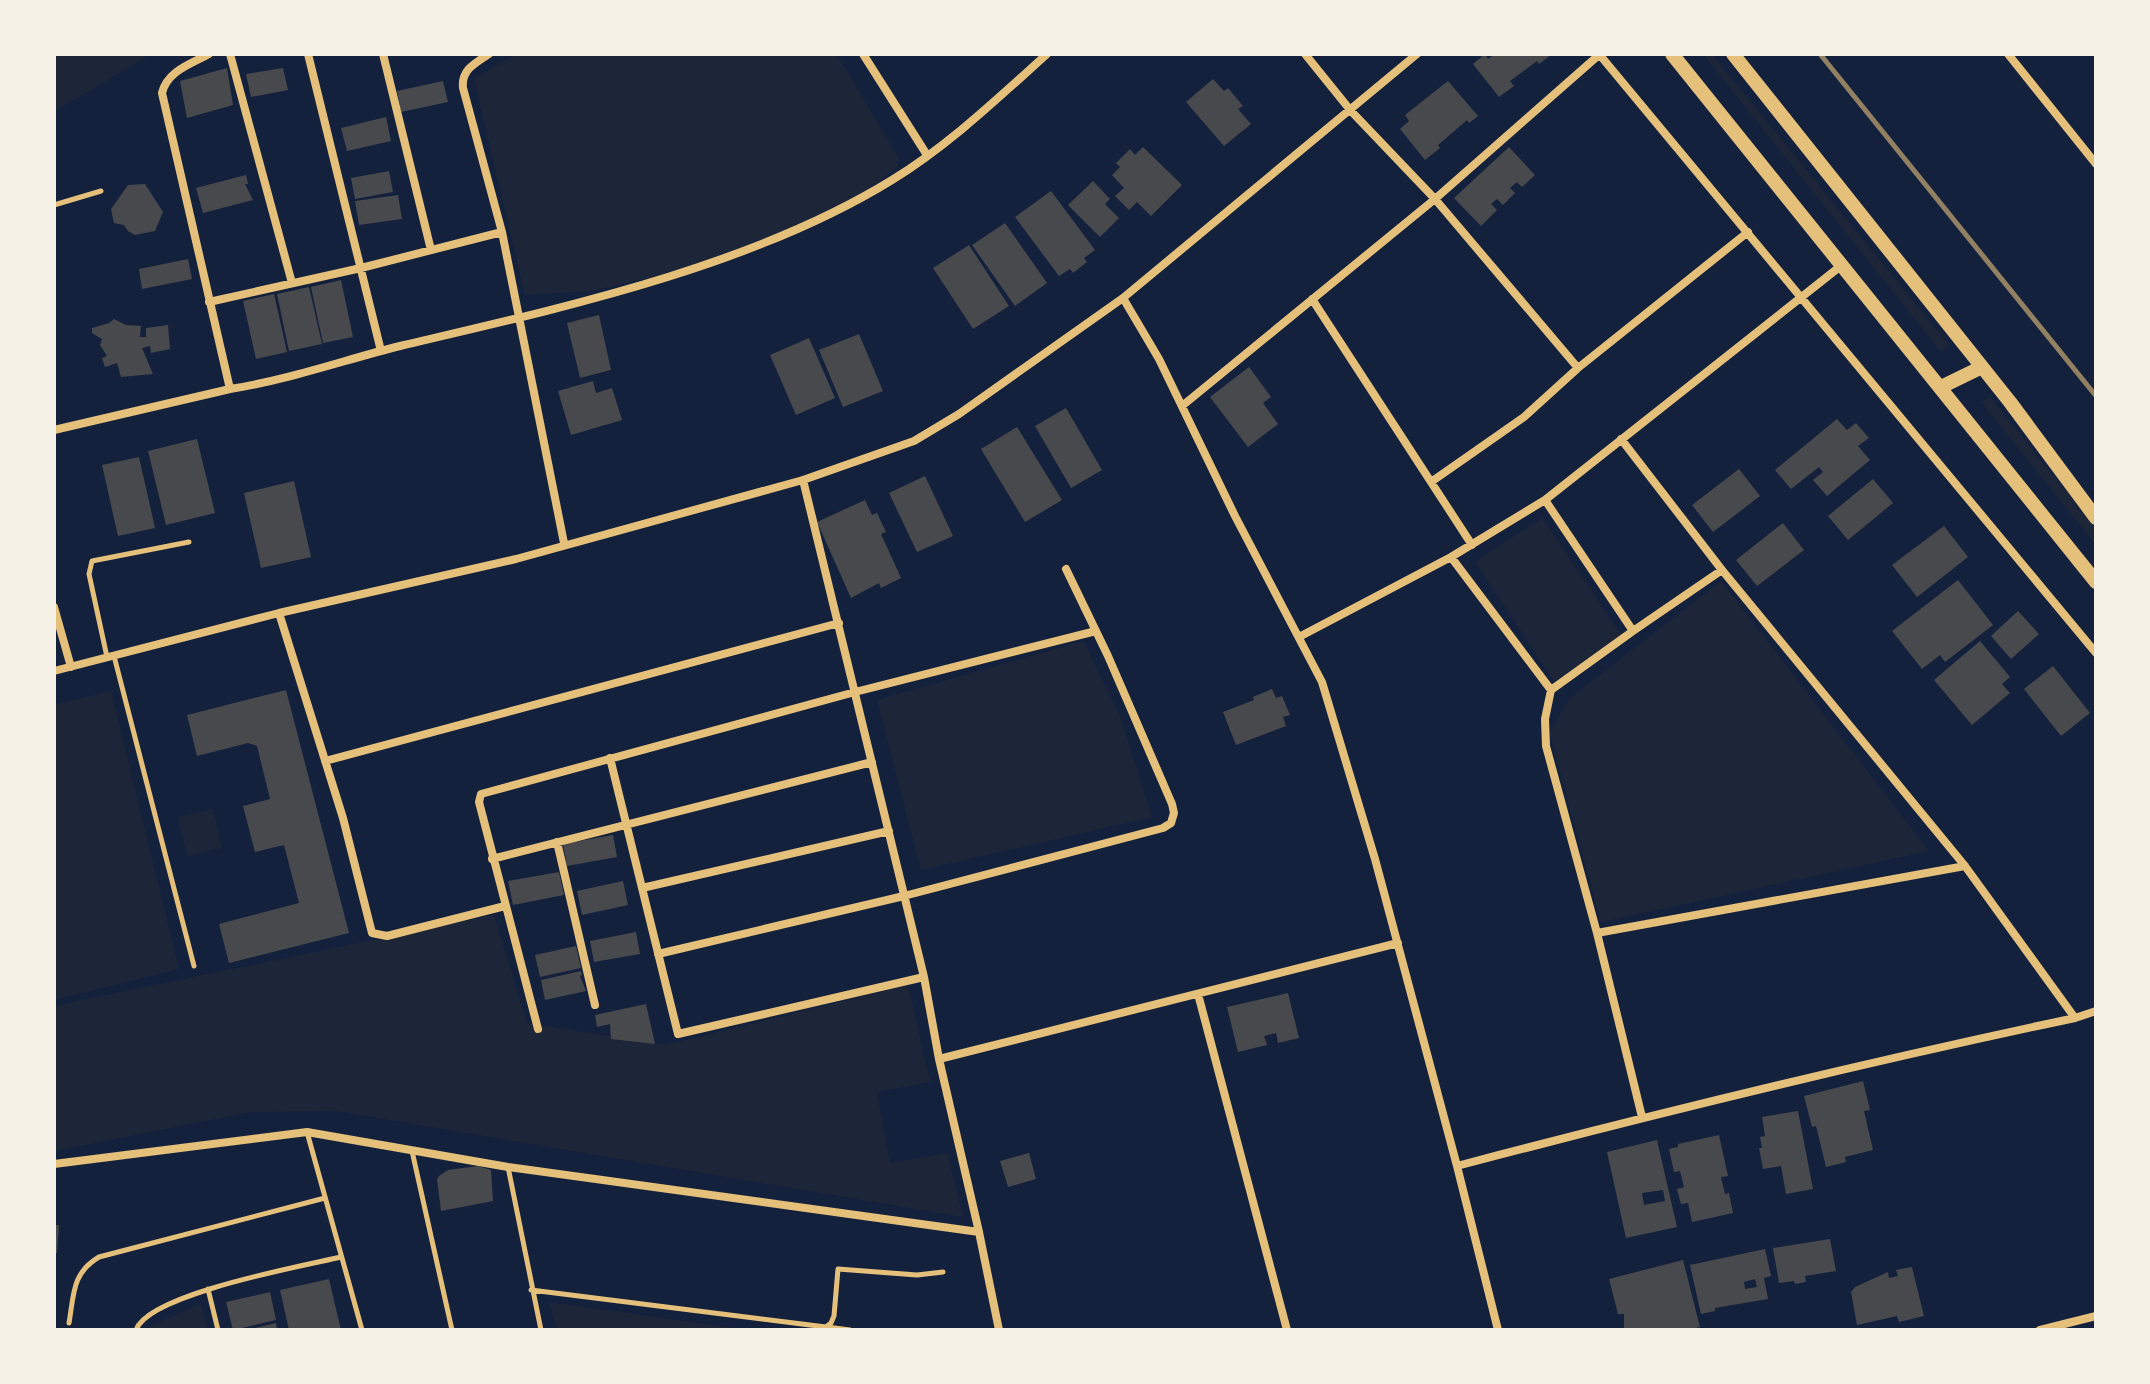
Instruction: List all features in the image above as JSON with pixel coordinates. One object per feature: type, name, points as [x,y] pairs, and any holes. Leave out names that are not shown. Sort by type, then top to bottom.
[{"type":"main road","points":[[1672,54],[2096,582]]},
{"type":"main road","points":[[1733,54],[1982,367],[2096,518]]},
{"type":"main road","points":[[1941,387],[1982,367]]},
{"type":"street","points":[[209,54],[171,75],[162,93],[230,389]]},
{"type":"street","points":[[230,54],[292,283]]},
{"type":"street","points":[[308,54],[381,351]]},
{"type":"street","points":[[383,54],[431,250]]},
{"type":"street","points":[[489,54],[473,64],[462,79],[502,232],[564,543]]},
{"type":"street","points":[[863,54],[927,155]]},
{"type":"street","points":[[54,430],[519,318],[754,247],[846,206],[894,179],[973,120],[1047,54]]},
{"type":"street","points":[[1305,54],[1351,111],[1435,199],[1578,368]]},
{"type":"street","points":[[54,671],[279,613],[516,559],[564,543],[803,480],[914,441],[959,414],[1123,298],[1417,54]]},
{"type":"street","points":[[1182,406],[1435,199],[1599,54],[2096,653]]},
{"type":"street","points":[[2021,54],[2010,57],[2096,164]]},
{"type":"street","points":[[209,302],[502,232]]},
{"type":"street","points":[[1431,482],[1524,417],[1578,368],[1748,232]]},
{"type":"street","points":[[1299,637],[1451,557],[1545,500],[1842,265]]},
{"type":"street","points":[[1123,298],[1159,359],[1235,516],[1322,682],[1398,943],[1498,1330]]},
{"type":"street","points":[[1312,299],[1472,545]]},
{"type":"street","points":[[1621,439],[1722,570],[1965,866],[2075,1018]]},
{"type":"street","points":[[803,480],[924,977],[999,1330]]},
{"type":"street","points":[[1545,500],[1633,631]]},
{"type":"street","points":[[1451,557],[1551,690]]},
{"type":"street","points":[[658,954],[904,896],[1163,828],[1171,823],[1172,804],[1066,569]]},
{"type":"street","points":[[1642,1117],[1597,933],[1546,746],[1545,719],[1551,690],[1722,570]]},
{"type":"street","points":[[54,607],[71,667]]},
{"type":"street","points":[[279,613],[343,818],[372,933],[387,936],[505,906]]},
{"type":"street","points":[[325,761],[839,623]]},
{"type":"street","points":[[538,1029],[492,859],[479,802],[481,794],[855,692],[1096,631]]},
{"type":"street","points":[[610,758],[678,1034],[924,977]]},
{"type":"street","points":[[492,859],[872,762]]},
{"type":"street","points":[[642,888],[889,831]]},
{"type":"street","points":[[557,842],[595,1005]]},
{"type":"street","points":[[1597,933],[1965,866]]},
{"type":"street","points":[[939,1059],[1398,943]]},
{"type":"street","points":[[1198,994],[1287,1330]]},
{"type":"street","points":[[1457,1166],[1642,1117],[2096,1011]]},
{"type":"street","points":[[54,1164],[307,1132],[508,1167],[979,1232]]},
{"type":"street","points":[[2040,1330],[2076,1326],[2096,1316]]},
{"type":"lane","points":[[54,205],[101,191]]},
{"type":"lane","points":[[189,542],[92,561],[89,574],[194,966]]},
{"type":"lane","points":[[307,1132],[362,1330]]},
{"type":"lane","points":[[412,1150],[452,1330]]},
{"type":"lane","points":[[508,1167],[541,1330]]},
{"type":"lane","points":[[69,1323],[77,1279],[84,1266],[99,1257],[325,1198]]},
{"type":"lane","points":[[136,1330],[137,1325],[152,1312],[208,1289],[341,1257]]},
{"type":"lane","points":[[826,1327],[834,1316],[838,1269],[917,1275],[943,1272]]},
{"type":"lane","points":[[208,1289],[218,1330]]},
{"type":"lane","points":[[531,1290],[850,1330]]},
{"type":"shaded area","points":[[54,54],[151,54],[54,112]]},
{"type":"shaded area","points":[[516,54],[837,54],[898,157],[898,167],[846,206],[754,247],[673,273],[590,291],[525,295],[474,79]]},
{"type":"shaded area","points":[[1703,54],[1712,54],[1949,345],[1941,352]]},
{"type":"shaded area","points":[[1990,397],[2096,528],[2096,545],[1981,402]]},
{"type":"shaded area","points":[[1542,518],[1622,636],[1554,681],[1475,562]]},
{"type":"shaded area","points":[[1721,581],[1929,851],[1601,922],[1549,732],[1570,698]]},
{"type":"shaded area","points":[[1084,641],[1121,719],[1152,817],[921,870],[877,700]]},
{"type":"shaded area","points":[[111,691],[179,969],[54,1000],[54,705]]},
{"type":"shaded area","points":[[213,809],[222,848],[187,856],[178,817]]},
{"type":"shaded area","points":[[494,915],[527,1023],[666,1045],[908,985],[930,1082],[877,1092],[890,1163],[947,1153],[963,1217],[337,1111],[250,1112],[54,1151],[54,1006]]},
{"type":"shaded area","points":[[549,1302],[749,1330],[557,1330]]},
{"type":"shaded area","points":[[201,1303],[208,1330],[146,1330],[147,1328]]},
{"type":"building","points":[[1485,54],[1488,59],[1495,54],[1552,54],[1510,81],[1514,86],[1499,97],[1473,64]]},
{"type":"building","points":[[227,68],[233,105],[187,118],[180,81]]},
{"type":"building","points":[[283,68],[288,90],[251,97],[246,74]]},
{"type":"building","points":[[1213,79],[1224,91],[1228,88],[1243,106],[1238,109],[1251,124],[1224,146],[1186,102]]},
{"type":"building","points":[[443,81],[448,102],[401,112],[397,91]]},
{"type":"building","points":[[1448,81],[1478,116],[1469,123],[1467,120],[1425,160],[1400,129],[1409,121],[1405,115]]},
{"type":"building","points":[[386,117],[391,141],[347,151],[341,128]]},
{"type":"building","points":[[1143,147],[1182,185],[1151,216],[1137,202],[1129,210],[1115,196],[1124,188],[1112,175],[1120,167],[1116,163],[1130,149],[1135,155]]},
{"type":"building","points":[[1509,147],[1535,175],[1522,187],[1517,182],[1510,188],[1515,193],[1503,205],[1497,199],[1491,204],[1497,210],[1481,226],[1454,198]]},
{"type":"building","points":[[389,171],[393,192],[355,199],[351,178]]},
{"type":"building","points":[[246,175],[248,184],[245,184],[253,200],[203,213],[196,188]]},
{"type":"building","points":[[1093,181],[1110,199],[1105,204],[1119,218],[1100,237],[1068,205]]},
{"type":"building","points":[[145,184],[163,212],[155,231],[135,235],[124,225],[114,223],[111,209],[128,185]]},
{"type":"building","points":[[1051,191],[1095,250],[1084,258],[1087,262],[1073,273],[1070,269],[1059,276],[1015,217]]},
{"type":"building","points":[[398,195],[402,219],[359,225],[355,201]]},
{"type":"building","points":[[1005,223],[1047,283],[1015,306],[972,245]]},
{"type":"building","points":[[969,245],[1009,306],[973,329],[933,268]]},
{"type":"building","points":[[188,259],[192,279],[142,289],[139,269]]},
{"type":"building","points":[[341,280],[353,337],[323,343],[311,287]]},
{"type":"building","points":[[309,287],[322,344],[289,351],[277,294]]},
{"type":"building","points":[[274,294],[287,352],[256,359],[243,301]]},
{"type":"building","points":[[599,315],[611,370],[580,378],[567,323]]},
{"type":"building","points":[[114,319],[126,325],[141,326],[140,337],[146,337],[146,328],[168,325],[170,349],[151,353],[150,346],[142,348],[153,374],[121,377],[117,363],[105,367],[102,358],[107,356],[100,345],[102,339],[92,333],[92,328]]},
{"type":"building","points":[[859,334],[883,391],[843,407],[819,350]]},
{"type":"building","points":[[809,338],[835,398],[796,415],[770,355]]},
{"type":"building","points":[[1249,367],[1271,397],[1263,403],[1278,424],[1248,447],[1210,397]]},
{"type":"building","points":[[593,381],[596,393],[612,388],[622,420],[571,435],[558,391]]},
{"type":"building","points":[[1066,408],[1102,470],[1071,488],[1035,426]]},
{"type":"building","points":[[1837,419],[1847,430],[1856,423],[1869,438],[1858,446],[1870,460],[1827,496],[1813,480],[1823,472],[1819,467],[1791,489],[1775,470]]},
{"type":"building","points":[[1017,427],[1062,500],[1025,522],[981,449]]},
{"type":"building","points":[[197,439],[215,513],[166,525],[148,451]]},
{"type":"building","points":[[139,457],[155,528],[118,536],[102,465]]},
{"type":"building","points":[[1739,469],[1760,496],[1713,532],[1692,505]]},
{"type":"building","points":[[925,476],[953,536],[917,552],[889,493]]},
{"type":"building","points":[[1873,479],[1893,503],[1848,540],[1828,516]]},
{"type":"building","points":[[294,481],[311,557],[261,568],[244,493]]},
{"type":"building","points":[[865,500],[872,515],[877,513],[886,532],[881,534],[901,578],[881,588],[879,583],[851,598],[817,522]]},
{"type":"building","points":[[1783,523],[1804,550],[1757,586],[1736,560]]},
{"type":"building","points":[[1944,526],[1968,557],[1917,597],[1892,565]]},
{"type":"building","points":[[1958,580],[1993,625],[1945,662],[1940,655],[1922,669],[1892,631]]},
{"type":"building","points":[[2018,611],[2039,634],[2011,659],[1991,636]]},
{"type":"building","points":[[1980,641],[2010,677],[2002,684],[2010,693],[1972,725],[1934,680]]},
{"type":"building","points":[[2053,666],[2090,713],[2061,736],[2024,689]]},
{"type":"building","points":[[1272,689],[1276,698],[1282,696],[1290,715],[1283,717],[1286,726],[1236,745],[1223,712]]},
{"type":"building","points":[[286,690],[349,933],[229,963],[219,924],[299,903],[284,845],[255,852],[243,806],[270,799],[257,746],[248,743],[197,756],[187,715]]},
{"type":"building","points":[[613,835],[617,857],[567,866],[563,844]]},
{"type":"building","points":[[559,872],[564,895],[513,905],[508,881]]},
{"type":"building","points":[[623,881],[628,905],[582,915],[577,891]]},
{"type":"building","points":[[636,932],[640,954],[594,962],[590,941]]},
{"type":"building","points":[[576,946],[581,968],[540,977],[535,955]]},
{"type":"building","points":[[581,971],[586,991],[545,1000],[541,980]]},
{"type":"building","points":[[1288,993],[1299,1038],[1278,1043],[1276,1033],[1264,1036],[1267,1045],[1238,1052],[1227,1007]]},
{"type":"building","points":[[646,1004],[655,1044],[611,1039],[610,1024],[597,1027],[595,1015]]},
{"type":"building","points":[[1863,1081],[1870,1110],[1864,1111],[1873,1150],[1845,1157],[1846,1162],[1826,1167],[1816,1126],[1812,1127],[1804,1096]]},
{"type":"building","points":[[1798,1111],[1813,1189],[1786,1194],[1781,1166],[1763,1169],[1759,1148],[1762,1148],[1760,1137],[1765,1136],[1762,1117]]},
{"type":"building","points":[[1719,1135],[1728,1176],[1721,1177],[1725,1194],[1729,1193],[1733,1213],[1692,1222],[1688,1203],[1681,1204],[1677,1189],[1684,1187],[1680,1171],[1674,1172],[1669,1149]]},
{"type":"building","points":[[1657,1140],[1677,1227],[1626,1238],[1607,1152]],"holes":[[[1663,1190],[1665,1201],[1644,1205],[1642,1193]]]},
{"type":"building","points":[[1029,1153],[1036,1179],[1008,1187],[1000,1161]]},
{"type":"building","points":[[478,1166],[491,1170],[493,1201],[441,1211],[439,1176],[448,1170]]},
{"type":"building","points":[[54,1225],[59,1225],[57,1253],[54,1253]]},
{"type":"building","points":[[1830,1239],[1836,1271],[1805,1276],[1806,1282],[1779,1283],[1773,1248]]},
{"type":"building","points":[[1765,1249],[1771,1276],[1764,1278],[1768,1299],[1715,1308],[1715,1311],[1701,1314],[1690,1265]],"holes":[[[1755,1279],[1757,1287],[1745,1289],[1744,1282]]]},
{"type":"building","points":[[1683,1260],[1700,1327],[1687,1330],[1624,1330],[1624,1314],[1618,1314],[1609,1279]]},
{"type":"building","points":[[1912,1267],[1924,1316],[1899,1322],[1897,1316],[1857,1325],[1851,1292],[1855,1287],[1888,1272],[1889,1278],[1898,1276],[1896,1270]]},
{"type":"building","points":[[329,1279],[341,1330],[289,1330],[280,1290]]},
{"type":"building","points":[[270,1292],[276,1320],[233,1330],[226,1302]]},
{"type":"building","points":[[276,1323],[277,1330],[251,1330],[251,1329]]},
{"type":"railway","points":[[1820,54],[2096,396]]}]
